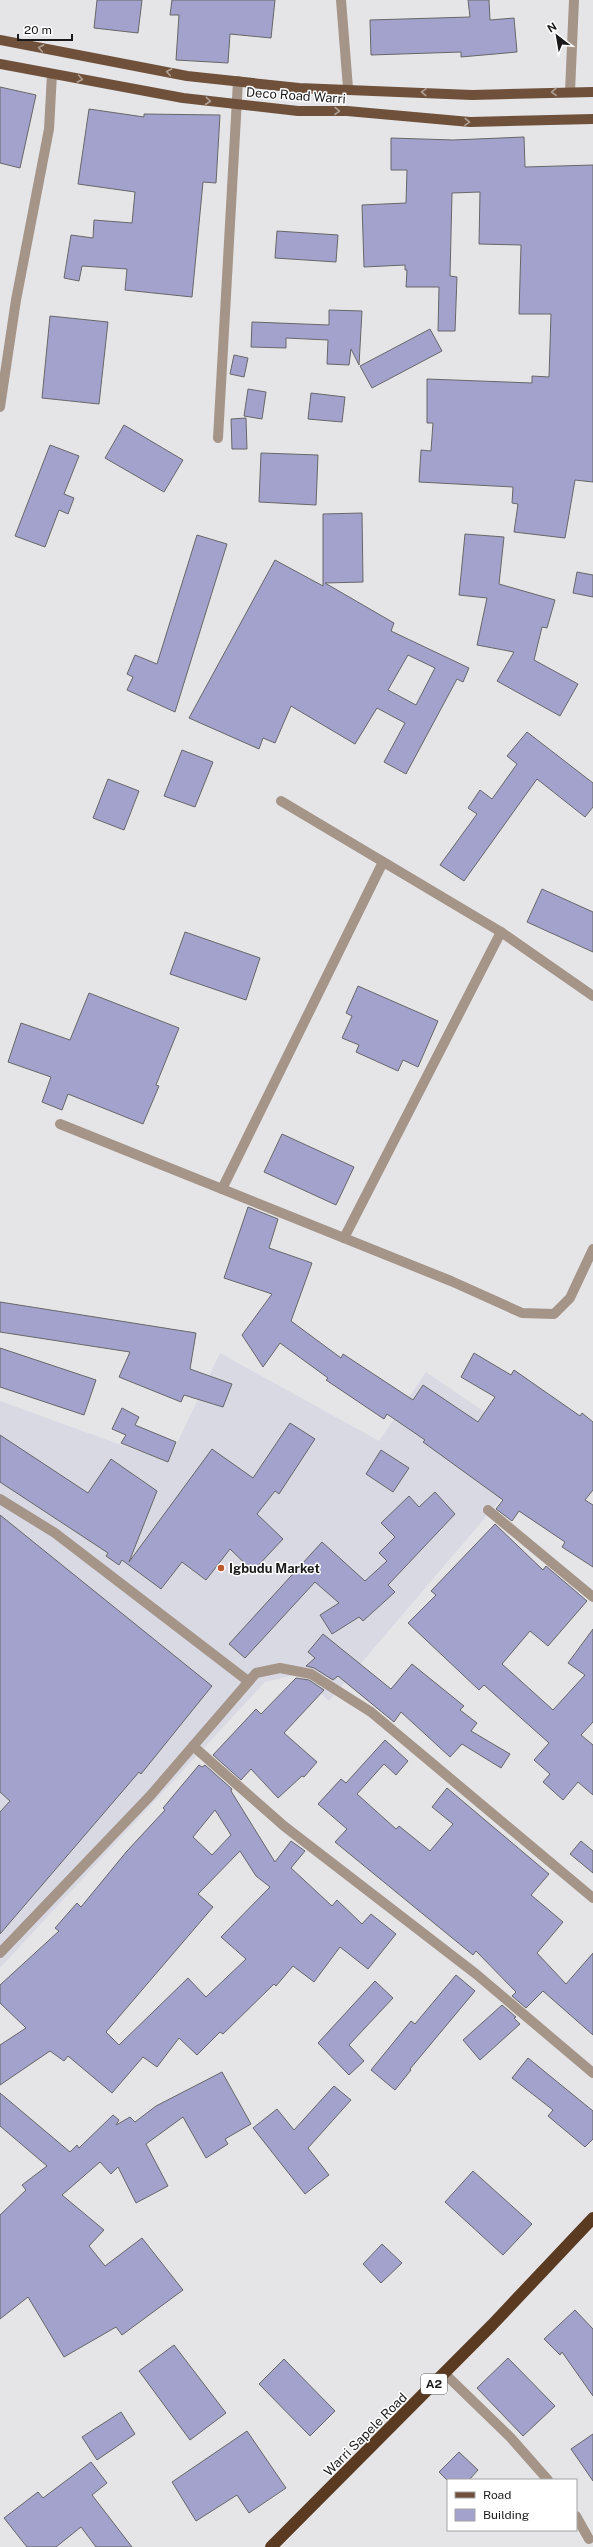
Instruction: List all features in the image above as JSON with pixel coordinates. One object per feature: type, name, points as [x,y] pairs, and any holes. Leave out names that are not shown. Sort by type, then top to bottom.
[{"type":"highway","name":"Warri Sapele Road","points":[[271,2547],[444,2373],[593,2218]]},
{"type":"main road","name":"Deco Road Warri","points":[[0,40],[187,76],[299,88],[348,88],[472,95],[593,92]]},
{"type":"main road","name":"Deco Road Warri","points":[[0,64],[183,98],[298,111],[347,111],[470,122],[593,119]]},
{"type":"street","points":[[341,0],[348,88]]},
{"type":"street","points":[[570,92],[574,0]]},
{"type":"street","points":[[0,408],[16,300],[49,129],[52,74]]},
{"type":"street","points":[[218,438],[235,104],[238,81]]},
{"type":"street","points":[[281,801],[501,932],[593,996]]},
{"type":"street","points":[[222,1189],[383,862]]},
{"type":"street","points":[[344,1238],[501,932]]},
{"type":"street","points":[[60,1124],[451,1281],[522,1313],[554,1314],[570,1298],[593,1249]]},
{"type":"street","points":[[0,1499],[55,1533],[248,1681]]},
{"type":"street","points":[[488,1510],[593,1597]]},
{"type":"street","points":[[0,1953],[150,1796],[248,1681],[256,1673],[280,1668],[311,1674],[371,1712],[593,1898]]},
{"type":"street","points":[[193,1746],[284,1826],[476,1974],[593,2073]]},
{"type":"street","points":[[444,2373],[511,2438],[547,2479]]},
{"type":"street","points":[[577,2518],[589,2539]]},
{"type":"shaded area","name":"Igbudu Market","points":[[220,1353],[379,1441],[426,1372],[542,1451],[329,1701],[299,1674],[265,1682],[0,1968],[0,1401],[168,1462]]},
{"type":"building","points":[[97,0],[142,0],[138,33],[94,28]]},
{"type":"building","points":[[172,0],[275,0],[271,38],[230,34],[228,63],[176,60],[179,15],[170,15]]},
{"type":"building","points":[[468,0],[489,0],[490,20],[514,18],[517,52],[461,57],[461,52],[371,55],[370,20],[470,17]]},
{"type":"building","points":[[0,87],[36,95],[20,168],[0,163]]},
{"type":"building","points":[[89,109],[144,117],[144,114],[220,115],[216,183],[203,182],[192,297],[125,290],[127,269],[82,266],[79,281],[64,278],[71,235],[93,238],[94,220],[132,223],[135,192],[78,184]]},
{"type":"building","points":[[524,137],[525,167],[593,165],[593,482],[575,480],[565,538],[514,532],[518,504],[512,503],[513,487],[419,482],[421,450],[431,451],[433,423],[427,423],[427,379],[532,383],[532,376],[549,377],[551,314],[519,314],[521,245],[479,244],[480,192],[452,193],[450,276],[457,277],[455,331],[438,331],[439,287],[406,287],[407,270],[405,270],[405,265],[364,267],[362,205],[406,203],[407,170],[391,170],[391,138],[453,140]]},
{"type":"building","points":[[277,231],[338,235],[336,262],[275,258]]},
{"type":"building","points":[[329,310],[362,311],[359,365],[351,349],[349,365],[327,364],[328,340],[286,338],[286,348],[251,347],[252,322],[329,325]]},
{"type":"building","points":[[50,316],[108,322],[99,404],[42,398]]},
{"type":"building","points":[[430,329],[442,351],[372,388],[360,366]]},
{"type":"building","points":[[234,355],[248,358],[244,377],[230,374]]},
{"type":"building","points":[[248,389],[266,392],[262,419],[244,416]]},
{"type":"building","points":[[311,393],[345,397],[342,422],[308,419]]},
{"type":"building","points":[[246,418],[247,449],[232,449],[231,419]]},
{"type":"building","points":[[124,425],[183,460],[164,492],[105,458]]},
{"type":"building","points":[[50,445],[79,456],[64,494],[74,498],[68,514],[59,510],[45,547],[15,536]]},
{"type":"building","points":[[261,453],[318,455],[316,505],[259,502]]},
{"type":"building","points":[[362,513],[363,582],[325,583],[394,623],[391,631],[469,668],[463,682],[457,679],[406,774],[384,762],[405,723],[377,708],[355,744],[291,706],[275,743],[263,738],[259,749],[189,718],[275,560],[323,586],[323,514]],"holes":[[[408,655],[435,668],[416,705],[388,690]]]},
{"type":"building","points":[[465,534],[504,537],[499,584],[555,600],[547,628],[542,627],[534,660],[578,684],[560,716],[497,681],[514,652],[477,645],[487,598],[459,595]]},
{"type":"building","points":[[197,535],[227,544],[175,712],[127,690],[133,677],[127,674],[135,655],[157,664]]},
{"type":"building","points":[[577,572],[593,575],[593,597],[573,593]]},
{"type":"building","points":[[527,732],[593,783],[593,807],[585,817],[537,779],[464,881],[440,865],[477,814],[468,808],[480,790],[492,799],[517,764],[507,756]]},
{"type":"building","points":[[182,750],[213,762],[195,807],[164,796]]},
{"type":"building","points":[[108,779],[139,791],[124,830],[93,818]]},
{"type":"building","points":[[542,889],[593,912],[593,952],[527,922]]},
{"type":"building","points":[[185,932],[260,958],[246,1000],[170,974]]},
{"type":"building","points":[[358,986],[438,1021],[418,1067],[403,1060],[398,1071],[356,1052],[359,1045],[342,1038],[352,1016],[346,1013]]},
{"type":"building","points":[[89,993],[179,1028],[156,1085],[159,1086],[143,1124],[68,1094],[62,1110],[42,1102],[51,1077],[8,1062],[21,1023],[70,1040]]},
{"type":"building","points":[[282,1134],[354,1167],[336,1205],[264,1172]]},
{"type":"building","points":[[248,1207],[278,1219],[269,1248],[312,1263],[291,1321],[341,1358],[343,1354],[413,1400],[423,1385],[478,1422],[495,1397],[461,1377],[474,1353],[511,1375],[514,1370],[580,1416],[582,1413],[593,1422],[593,1490],[585,1500],[593,1505],[593,1567],[562,1547],[565,1542],[519,1511],[512,1521],[496,1509],[503,1500],[423,1442],[425,1440],[387,1414],[384,1419],[326,1380],[328,1378],[280,1343],[263,1367],[242,1335],[272,1294],[224,1278]]},
{"type":"building","points":[[0,1302],[196,1333],[190,1369],[232,1384],[223,1407],[184,1395],[181,1402],[119,1377],[130,1352],[0,1332]]},
{"type":"building","points":[[0,1348],[96,1380],[84,1415],[0,1387]]},
{"type":"building","points":[[122,1408],[139,1417],[135,1425],[176,1442],[168,1462],[121,1443],[126,1435],[112,1429]]},
{"type":"building","points":[[290,1423],[315,1439],[279,1494],[275,1491],[257,1514],[283,1539],[253,1571],[230,1549],[206,1580],[182,1562],[161,1589],[122,1560],[119,1565],[106,1556],[108,1553],[0,1482],[0,1435],[88,1493],[111,1459],[157,1491],[129,1562],[212,1449],[253,1478]]},
{"type":"building","points":[[381,1450],[409,1468],[393,1492],[366,1474]]},
{"type":"building","points":[[435,1492],[455,1514],[388,1585],[395,1592],[363,1621],[359,1617],[332,1634],[320,1615],[339,1603],[315,1582],[245,1658],[229,1644],[322,1542],[365,1581],[387,1561],[379,1553],[395,1537],[381,1523],[409,1496],[419,1507]]},
{"type":"building","points":[[0,1515],[212,1686],[141,1774],[139,1772],[0,1934],[0,1812],[10,1801],[0,1792]]},
{"type":"building","points":[[495,1524],[543,1570],[546,1566],[587,1601],[548,1646],[530,1631],[502,1664],[553,1710],[585,1675],[568,1663],[593,1629],[593,1722],[581,1735],[593,1745],[593,1795],[578,1782],[563,1800],[543,1782],[550,1774],[534,1760],[549,1743],[484,1685],[479,1690],[408,1623],[436,1595],[431,1591]]},
{"type":"building","points":[[323,1634],[391,1689],[412,1664],[464,1706],[460,1710],[477,1723],[471,1731],[510,1754],[501,1768],[462,1744],[450,1757],[401,1712],[394,1722],[338,1676],[333,1680],[314,1668],[306,1666],[315,1658],[308,1652]]},
{"type":"building","points":[[296,1678],[309,1680],[324,1690],[284,1733],[317,1762],[304,1777],[302,1776],[278,1798],[251,1769],[241,1780],[213,1755],[256,1709],[261,1714]]},
{"type":"building","points":[[385,1740],[408,1761],[396,1775],[384,1764],[357,1794],[396,1829],[399,1826],[430,1851],[453,1824],[432,1807],[447,1788],[549,1874],[531,1895],[563,1922],[537,1953],[566,1984],[593,1953],[593,2035],[543,1991],[526,2008],[512,1996],[516,1992],[476,1951],[473,1955],[335,1842],[347,1829],[318,1804],[341,1779],[346,1783]]},
{"type":"building","points":[[199,1765],[202,1767],[205,1765],[232,1789],[231,1791],[275,1862],[291,1841],[305,1851],[291,1868],[332,1906],[337,1900],[362,1924],[371,1914],[396,1934],[368,1969],[340,1947],[314,1982],[293,1966],[276,1986],[274,1984],[223,2034],[220,2032],[197,2055],[179,2038],[157,2067],[143,2057],[112,2093],[68,2056],[64,2061],[50,2051],[0,2085],[0,2045],[26,2028],[0,2003],[0,1985],[59,1931],[55,1928],[77,1903],[81,1907],[127,1851],[165,1810],[163,1808]],"holes":[[[215,1810],[231,1835],[212,1855],[193,1837]],[[240,1851],[256,1876],[270,1887],[221,1937],[246,1959],[206,1997],[188,1978],[119,2045],[106,2032],[213,1907],[198,1894]]]},
{"type":"building","points":[[581,1841],[593,1851],[593,1873],[570,1854]]},
{"type":"building","points":[[456,1975],[475,1991],[410,2069],[411,2070],[395,2090],[371,2070],[411,2021],[415,2024]]},
{"type":"building","points":[[375,1981],[393,1998],[349,2045],[364,2061],[349,2075],[318,2043]]},
{"type":"building","points":[[502,2005],[516,2017],[514,2018],[520,2024],[480,2060],[463,2040]]},
{"type":"building","points":[[528,2058],[593,2111],[593,2139],[585,2147],[548,2116],[553,2110],[512,2078]]},
{"type":"building","points":[[222,2072],[251,2124],[225,2139],[228,2144],[206,2158],[183,2117],[146,2144],[168,2186],[136,2203],[118,2167],[111,2174],[100,2162],[62,2195],[104,2230],[89,2246],[105,2266],[142,2238],[183,2290],[122,2335],[116,2327],[64,2357],[28,2297],[0,2319],[0,2215],[26,2190],[22,2185],[47,2166],[0,2126],[0,2093],[70,2152],[77,2145],[79,2148],[113,2115],[119,2120],[116,2125],[130,2117],[135,2122],[156,2106]]},
{"type":"building","points":[[334,2086],[351,2100],[308,2148],[329,2175],[305,2194],[253,2128],[277,2109],[294,2130]]},
{"type":"building","points":[[473,2171],[532,2224],[503,2255],[445,2202]]},
{"type":"building","points":[[382,2244],[402,2263],[381,2283],[363,2264]]},
{"type":"building","points":[[575,2310],[593,2329],[593,2396],[562,2352],[560,2355],[544,2339]]},
{"type":"building","points":[[174,2345],[226,2413],[190,2440],[139,2371]]},
{"type":"building","points":[[508,2358],[555,2406],[523,2436],[477,2388]]},
{"type":"building","points":[[284,2359],[335,2411],[310,2436],[259,2384]]},
{"type":"building","points":[[121,2412],[135,2434],[97,2460],[82,2437]]},
{"type":"building","points":[[247,2431],[286,2488],[249,2513],[237,2495],[196,2521],[172,2482]]},
{"type":"building","points":[[593,2434],[593,2481],[571,2449]]},
{"type":"building","points":[[459,2452],[478,2470],[470,2479],[447,2480],[439,2472]]},
{"type":"building","points":[[91,2462],[107,2483],[92,2495],[132,2547],[96,2547],[81,2527],[56,2547],[27,2547],[4,2518],[38,2492],[43,2498]]},
{"type":"place","name":"Igbudu Market","points":[[221,1568]]}]
